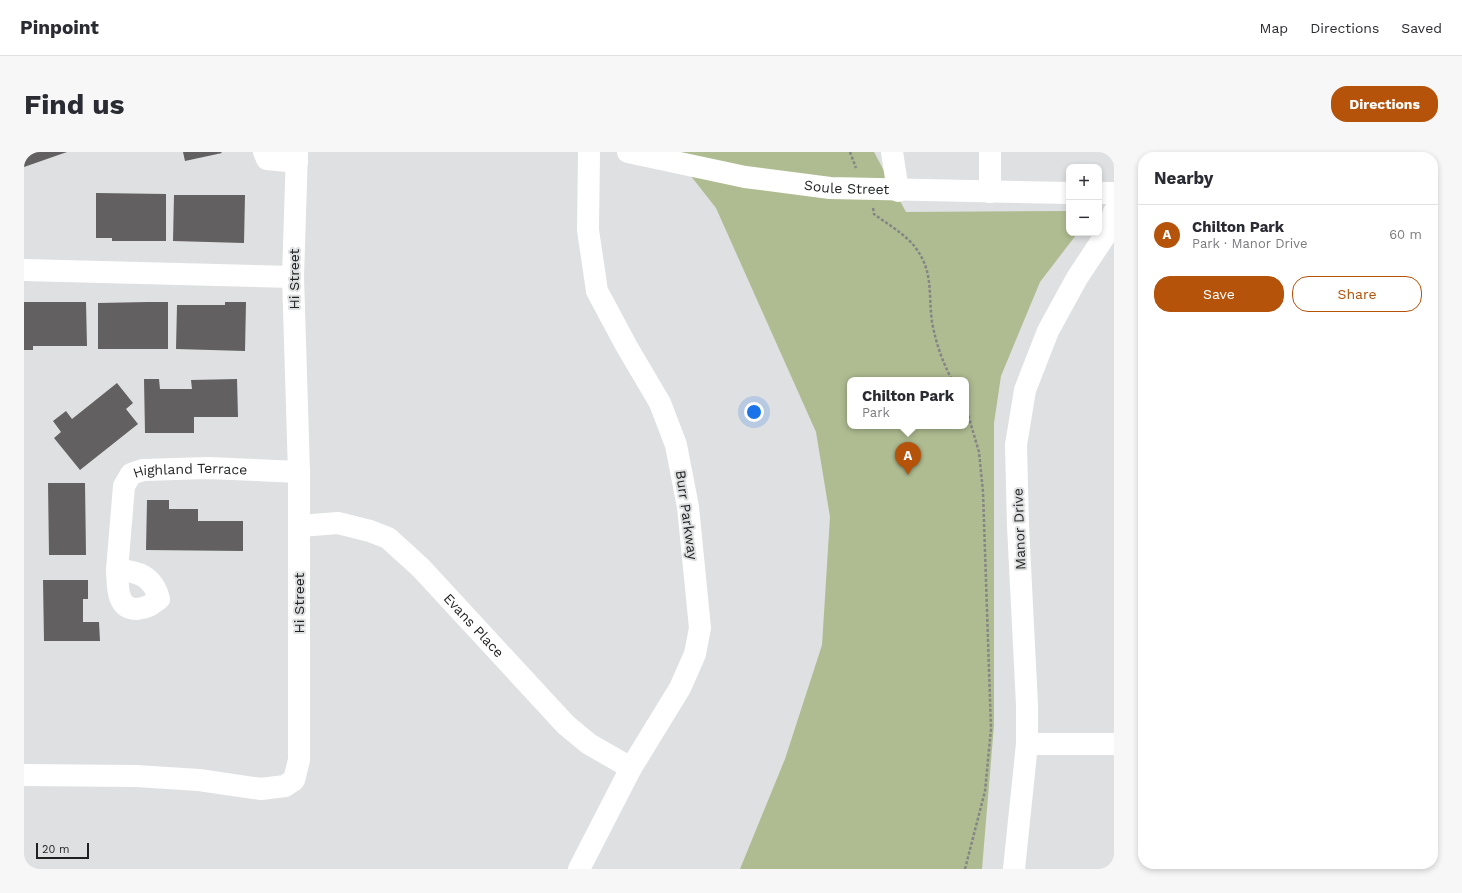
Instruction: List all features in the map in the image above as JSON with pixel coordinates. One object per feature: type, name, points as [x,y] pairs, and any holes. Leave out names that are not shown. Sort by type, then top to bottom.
[{"type":"street","points":[[264,152],[267,159],[297,157]]},
{"type":"street","name":"Burr Parkway","points":[[579,869],[631,768],[680,688],[695,654],[700,628],[688,507],[676,445],[660,403],[627,347],[598,291],[588,230],[589,152]]},
{"type":"street","name":"Soule Street","points":[[628,152],[745,177],[830,188],[898,191],[1066,193]]},
{"type":"street","points":[[892,152],[898,191]]},
{"type":"street","points":[[990,152],[990,192]]},
{"type":"street","name":"Hi Street","points":[[24,775],[136,776],[199,780],[261,789],[285,786],[294,780],[299,760],[300,526],[293,277],[297,157]]},
{"type":"street","points":[[1102,193],[1114,193]]},
{"type":"street","name":"Manor Drive","points":[[1014,869],[1027,744],[1028,705],[1018,526],[1016,445],[1025,390],[1048,331],[1076,278],[1108,231],[1114,212]]},
{"type":"street","points":[[24,270],[293,277]]},
{"type":"street","name":"Highland Terrace","points":[[117,570],[124,486],[131,474],[143,470],[208,468],[299,472]]},
{"type":"street","name":"Evans Place","points":[[300,526],[338,523],[370,531],[388,538],[421,568],[566,724],[589,744],[631,768]]},
{"type":"street","points":[[1027,744],[1114,744]]},
{"type":"path","points":[[850,152],[866,190],[874,214],[914,246],[925,266],[931,289],[932,321],[936,344],[951,377]]},
{"type":"path","points":[[965,869],[986,791],[991,729],[983,486],[979,452],[969,418]]},
{"type":"green space","points":[[672,152],[874,152],[906,212],[1066,211],[1066,236],[1075,236],[1040,282],[1001,376],[994,423],[994,725],[982,869],[740,869],[785,759],[822,645],[830,517],[816,432],[716,208]]},
{"type":"building","points":[[24,152],[67,152],[24,167]]},
{"type":"building","points":[[183,152],[221,152],[222,153],[185,161]]},
{"type":"building","points":[[96,193],[166,194],[166,241],[112,241],[112,238],[96,238]]},
{"type":"building","points":[[174,195],[245,195],[244,243],[173,241]]},
{"type":"building","points":[[24,302],[86,302],[87,346],[33,346],[33,350],[24,350]]},
{"type":"building","points":[[168,302],[168,349],[98,349],[98,303]]},
{"type":"building","points":[[225,302],[246,302],[245,351],[176,349],[177,305],[225,305]]},
{"type":"building","points":[[144,379],[159,379],[160,389],[192,389],[191,380],[237,379],[238,417],[194,417],[194,433],[145,433]]},
{"type":"building","points":[[117,383],[133,403],[126,409],[138,424],[80,470],[54,438],[61,432],[53,421],[66,411],[72,419]]},
{"type":"building","points":[[48,483],[85,483],[86,555],[49,555]]},
{"type":"building","points":[[147,500],[169,500],[169,509],[198,509],[198,521],[243,521],[243,551],[146,550]]},
{"type":"building","points":[[43,580],[88,580],[88,599],[83,599],[83,622],[99,622],[100,641],[44,641]]},
{"type":"place","name":"Chilton Park","points":[[908,475]]}]
